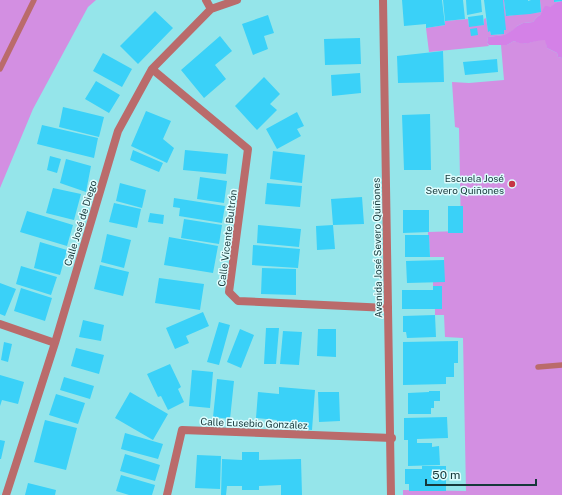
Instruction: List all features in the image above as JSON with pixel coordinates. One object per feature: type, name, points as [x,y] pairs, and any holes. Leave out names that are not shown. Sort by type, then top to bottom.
[{"type":"street","points":[[206,0],[211,9]]},
{"type":"street","name":"Calle José de Diego","points":[[6,495],[55,343],[118,131],[152,69],[211,9],[237,0]]},
{"type":"street","name":"Avenida José Severo Quiñones","points":[[383,0],[392,495]]},
{"type":"street","name":"Calle Vicente Bultrón","points":[[152,69],[248,150],[229,292],[238,301],[388,308]]},
{"type":"street","points":[[0,324],[55,343]]},
{"type":"street","name":"Calle Eusebio González","points":[[167,495],[182,430],[392,438]]},
{"type":"lane","points":[[0,69],[34,0]]},
{"type":"lane","points":[[538,367],[562,365]]},
{"type":"shaded area","points":[[0,0],[96,0],[88,7],[33,109],[0,188]]},
{"type":"shaded area","points":[[503,0],[506,16],[541,12],[540,0],[554,0],[554,2],[557,2],[553,6],[543,11],[533,22],[523,23],[504,35],[488,37],[487,43],[489,46],[429,52],[426,28],[445,25],[445,21],[468,19],[469,26],[484,25],[484,19],[486,18],[488,31],[490,31],[491,35],[504,34]]},
{"type":"shaded area","points":[[562,1],[562,58],[558,57],[557,53],[547,48],[545,40],[526,43],[514,41],[507,45],[489,45],[487,43],[488,37],[504,35],[523,23],[533,22],[540,15],[545,6],[550,7],[557,2]]},
{"type":"shaded area","points":[[537,40],[546,40],[547,48],[557,53],[558,57],[562,58],[562,495],[403,495],[403,490],[466,491],[463,338],[445,337],[444,315],[435,315],[435,309],[442,309],[442,287],[433,286],[433,282],[444,282],[444,257],[430,257],[428,235],[428,232],[461,231],[459,128],[455,127],[452,82],[469,83],[504,80],[501,45],[507,45],[514,41],[526,43]]},
{"type":"building","points":[[402,0],[442,0],[445,25],[426,28],[426,24],[404,26]]},
{"type":"building","points":[[443,0],[463,0],[465,19],[445,21]]},
{"type":"building","points":[[466,0],[481,0],[482,12],[467,15]]},
{"type":"building","points":[[484,0],[503,0],[506,30],[504,30],[504,34],[491,35],[490,31],[488,32]]},
{"type":"building","points":[[504,0],[540,0],[541,12],[506,16]]},
{"type":"building","points":[[554,0],[562,0],[562,1],[554,2]]},
{"type":"building","points":[[155,11],[173,28],[138,64],[120,46]]},
{"type":"building","points":[[268,15],[274,33],[264,36],[268,49],[253,55],[242,24]]},
{"type":"building","points":[[483,15],[484,25],[469,27],[468,17]]},
{"type":"building","points":[[477,28],[478,35],[471,36],[470,29]]},
{"type":"building","points":[[220,36],[232,51],[215,65],[226,79],[204,98],[181,70]]},
{"type":"building","points":[[360,38],[361,64],[325,65],[324,39]]},
{"type":"building","points":[[443,51],[444,82],[398,83],[397,56]]},
{"type":"building","points":[[103,53],[132,69],[122,87],[93,71]]},
{"type":"building","points":[[497,59],[498,72],[465,75],[463,62]]},
{"type":"building","points":[[360,73],[361,93],[332,96],[331,75]]},
{"type":"building","points":[[264,77],[280,94],[270,104],[277,110],[257,130],[235,106]]},
{"type":"building","points":[[96,81],[120,95],[109,113],[85,99]]},
{"type":"building","points":[[63,107],[104,117],[99,137],[59,127]]},
{"type":"building","points":[[146,111],[171,121],[163,139],[174,148],[167,163],[131,146]]},
{"type":"building","points":[[297,112],[304,126],[297,129],[301,136],[277,149],[266,129]]},
{"type":"building","points":[[430,114],[431,170],[404,170],[402,115]]},
{"type":"building","points":[[42,125],[98,138],[94,158],[37,144]]},
{"type":"building","points":[[133,150],[163,163],[159,172],[130,160]]},
{"type":"building","points":[[185,150],[228,154],[226,174],[183,170]]},
{"type":"building","points":[[273,151],[305,155],[302,183],[270,179]]},
{"type":"building","points":[[50,156],[61,159],[57,173],[47,170]]},
{"type":"building","points":[[66,159],[91,166],[86,192],[60,183]]},
{"type":"building","points":[[200,177],[227,181],[224,203],[197,199]]},
{"type":"building","points":[[120,183],[146,190],[142,208],[116,201]]},
{"type":"building","points":[[267,183],[302,186],[300,207],[265,204]]},
{"type":"building","points":[[53,188],[81,194],[74,220],[46,213]]},
{"type":"building","points":[[362,197],[364,224],[333,225],[331,199]]},
{"type":"building","points":[[174,198],[225,206],[222,223],[179,216],[180,208],[173,207]]},
{"type":"building","points":[[114,203],[141,209],[137,228],[109,222]]},
{"type":"building","points":[[448,206],[463,206],[463,233],[448,233]]},
{"type":"building","points":[[403,210],[429,210],[429,232],[403,233]]},
{"type":"building","points":[[27,211],[73,225],[67,246],[20,232]]},
{"type":"building","points":[[150,213],[164,215],[163,224],[148,222]]},
{"type":"building","points":[[184,219],[222,225],[219,244],[181,238]]},
{"type":"building","points":[[258,225],[301,229],[299,247],[257,243]]},
{"type":"building","points":[[333,225],[335,249],[317,250],[316,226]]},
{"type":"building","points":[[107,234],[131,240],[124,268],[101,262]]},
{"type":"building","points":[[405,235],[429,235],[430,257],[405,257]]},
{"type":"building","points":[[169,237],[218,246],[213,273],[164,265]]},
{"type":"building","points":[[40,242],[67,250],[60,275],[34,268]]},
{"type":"building","points":[[253,245],[300,249],[298,268],[252,265]]},
{"type":"building","points":[[444,260],[445,282],[407,283],[406,261]]},
{"type":"building","points":[[100,265],[129,272],[123,296],[94,289]]},
{"type":"building","points":[[21,266],[57,277],[51,295],[16,284]]},
{"type":"building","points":[[262,268],[296,269],[296,295],[261,294]]},
{"type":"building","points":[[159,278],[204,284],[200,310],[155,303]]},
{"type":"building","points":[[0,283],[16,289],[5,316],[0,314]]},
{"type":"building","points":[[433,286],[442,286],[442,309],[402,309],[402,290],[433,290]]},
{"type":"building","points":[[21,288],[52,298],[45,321],[14,311]]},
{"type":"building","points":[[203,312],[209,326],[186,336],[189,343],[175,349],[166,328]]},
{"type":"building","points":[[435,315],[436,337],[407,338],[406,332],[403,332],[403,316]]},
{"type":"building","points":[[83,320],[104,325],[101,341],[79,337]]},
{"type":"building","points":[[219,322],[230,325],[219,365],[207,362]]},
{"type":"building","points":[[266,328],[279,328],[276,364],[264,364]]},
{"type":"building","points":[[240,329],[254,335],[241,368],[227,362]]},
{"type":"building","points":[[318,329],[336,329],[336,357],[317,356]]},
{"type":"building","points":[[283,331],[302,332],[299,365],[280,364]]},
{"type":"building","points":[[458,341],[458,363],[454,363],[454,377],[446,377],[446,384],[403,385],[403,342]]},
{"type":"building","points":[[4,342],[12,344],[8,362],[1,360]]},
{"type":"building","points":[[76,348],[104,355],[99,374],[71,366]]},
{"type":"building","points":[[170,364],[181,387],[178,389],[184,402],[168,410],[161,396],[158,397],[147,374]]},
{"type":"building","points":[[192,370],[213,372],[210,408],[189,406]]},
{"type":"building","points":[[0,375],[24,382],[18,404],[2,400],[0,406]]},
{"type":"building","points":[[64,377],[94,386],[90,399],[60,390]]},
{"type":"building","points":[[217,379],[234,381],[230,419],[213,417]]},
{"type":"building","points":[[279,387],[315,390],[312,430],[276,427],[277,420],[256,418],[258,392],[279,394]]},
{"type":"building","points":[[440,391],[440,401],[434,401],[434,408],[431,408],[431,414],[408,414],[408,393]]},
{"type":"building","points":[[130,392],[168,414],[153,440],[115,418]]},
{"type":"building","points":[[318,392],[339,392],[340,421],[319,422]]},
{"type":"building","points":[[56,394],[85,403],[78,424],[49,415]]},
{"type":"building","points":[[447,417],[448,438],[417,439],[417,443],[432,443],[432,447],[439,446],[440,465],[408,466],[408,440],[404,440],[404,418]]},
{"type":"building","points":[[45,420],[77,428],[66,470],[34,462]]},
{"type":"building","points":[[125,433],[163,444],[158,459],[121,449]]},
{"type":"building","points":[[0,440],[5,441],[1,459],[0,459]]},
{"type":"building","points":[[242,452],[259,452],[259,460],[301,459],[302,495],[281,495],[281,485],[259,486],[259,490],[242,490],[242,486],[227,486],[226,495],[221,495],[222,459],[242,460]]},
{"type":"building","points":[[125,454],[160,465],[155,481],[120,471]]},
{"type":"building","points":[[197,455],[221,456],[220,489],[195,488]]},
{"type":"building","points":[[422,466],[446,466],[446,491],[409,491],[409,484],[405,484],[405,469],[422,469]]},
{"type":"building","points":[[121,475],[155,485],[152,495],[129,495],[116,491]]},
{"type":"building","points":[[28,483],[56,490],[55,495],[25,495]]},
{"type":"place","name":"Escuela José Severo Quiñones","points":[[512,184]]}]
